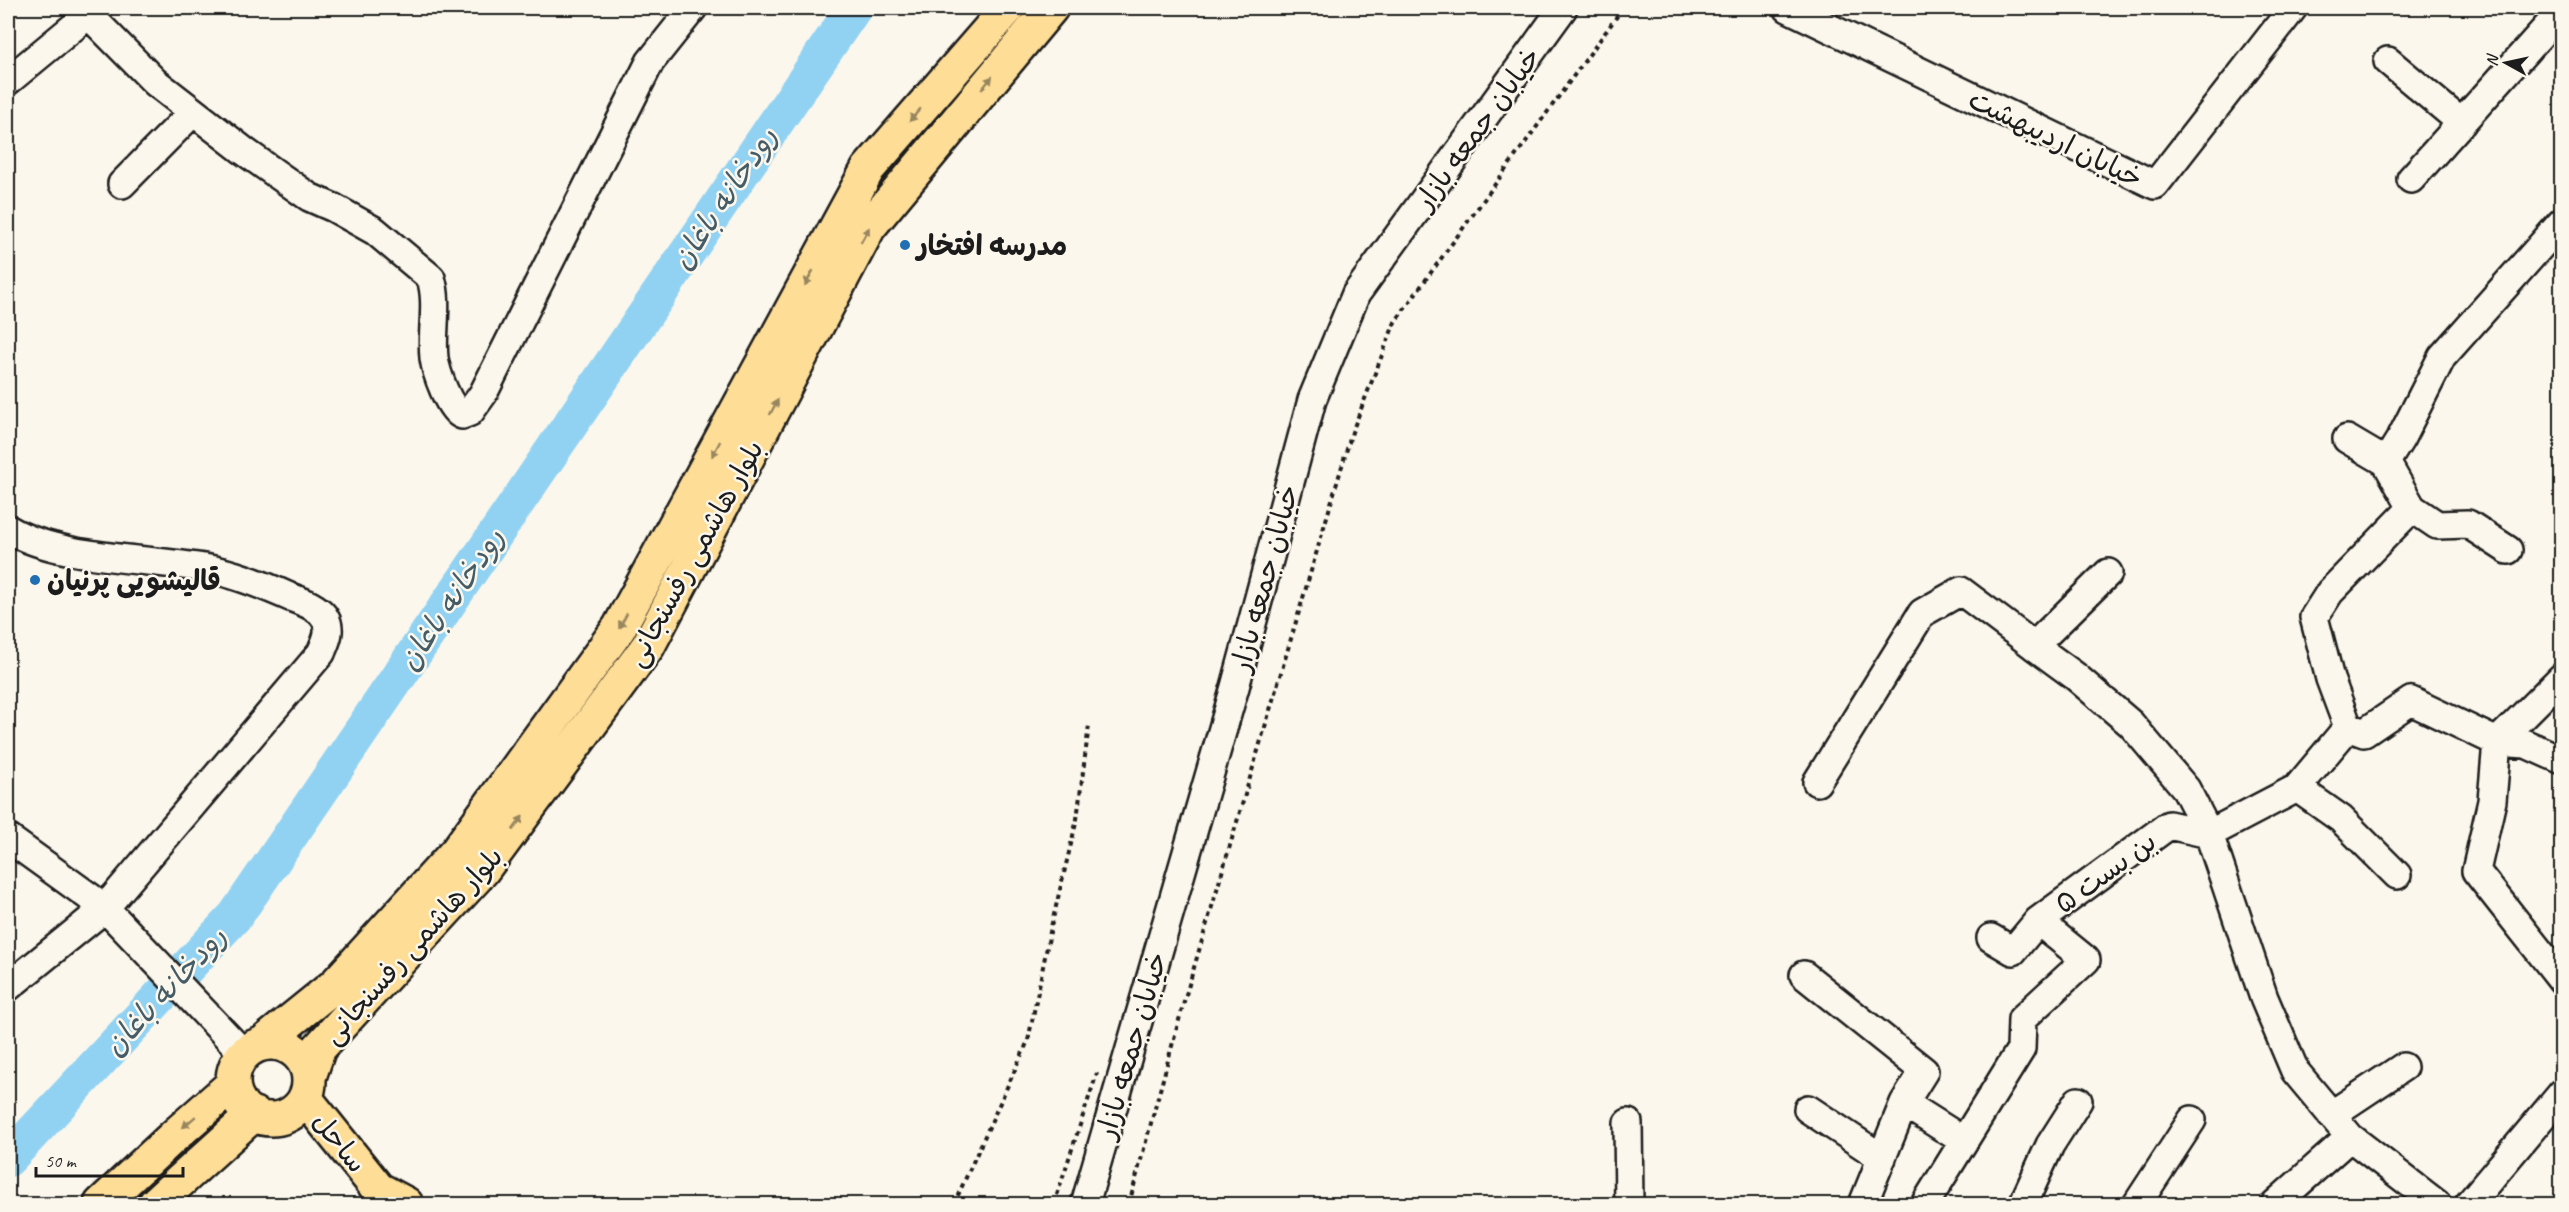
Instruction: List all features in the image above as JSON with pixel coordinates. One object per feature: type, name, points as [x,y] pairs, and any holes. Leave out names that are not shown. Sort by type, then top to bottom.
[{"type":"main road","name":"بلوار هاشمی رفسنجانی","points":[[101,1204],[174,1136],[241,1054],[335,985],[458,850],[619,628],[868,169],[1008,8]]},
{"type":"main road","name":"بلوار هاشمی رفسنجانی","points":[[307,1087],[320,1048],[482,871],[648,646],[869,227],[1051,8]]},
{"type":"main road","points":[[458,850],[482,871]]},
{"type":"main road","points":[[273,1043],[293,1050],[301,1057],[307,1087],[298,1107],[280,1118],[269,1119],[254,1114],[241,1104],[241,1054],[273,1043]]},
{"type":"main road","name":"ساحل","points":[[307,1087],[378,1189],[406,1204]]},
{"type":"main road","points":[[155,1204],[254,1114]]},
{"type":"street","points":[[8,81],[85,11],[154,82],[192,112],[309,197],[375,231],[431,278],[435,313],[434,358],[445,392],[454,409],[457,413],[466,415],[483,394],[650,62],[693,8]]},
{"type":"street","name":"خیابان جمعه بازار","points":[[1085,1204],[1235,687],[1312,400],[1356,294],[1563,8]]},
{"type":"street","name":"خیابان اردیبهشت","points":[[1788,8],[2155,185],[2293,8]]},
{"type":"street","points":[[2411,179],[2557,14]]},
{"type":"street","points":[[2388,61],[2462,123]]},
{"type":"street","points":[[122,184],[192,112]]},
{"type":"street","points":[[2386,462],[2401,438],[2442,357],[2562,222]]},
{"type":"street","points":[[2347,439],[2386,462],[2412,508],[2437,525],[2468,524],[2508,550]]},
{"type":"street","points":[[2412,508],[2330,592],[2314,616],[2330,679],[2348,727],[2364,733],[2411,700],[2497,742],[2526,744],[2562,760]]},
{"type":"street","points":[[8,529],[49,544],[92,555],[205,568],[258,583],[317,609],[325,617],[329,632],[321,653],[105,909],[8,987]]},
{"type":"street","points":[[2034,646],[2108,573]]},
{"type":"street","points":[[1816,782],[1922,613],[1960,591],[2075,676],[2131,724],[2186,789],[2209,834],[2264,998],[2295,1071],[2350,1137],[2437,1204]]},
{"type":"street","points":[[2562,677],[2497,742],[2492,801],[2476,872],[2562,980]]},
{"type":"street","points":[[2209,834],[2297,788],[2348,727]]},
{"type":"street","points":[[2297,788],[2341,819],[2397,875]]},
{"type":"street","name":"بن بست ۵","points":[[1925,1204],[2021,1049],[2022,1019],[2086,960],[2038,921],[2169,825],[2209,834]]},
{"type":"street","points":[[8,838],[105,909],[150,954],[241,1054]]},
{"type":"street","points":[[1991,938],[2013,951],[2038,921]]},
{"type":"street","points":[[1804,975],[1924,1071],[1904,1103],[1863,1204]]},
{"type":"street","points":[[2331,1115],[2403,1067]]},
{"type":"street","points":[[2469,1204],[2562,1093]]},
{"type":"street","points":[[2023,1204],[2050,1145],[2078,1101]]},
{"type":"street","points":[[1904,1103],[1964,1141]]},
{"type":"street","points":[[1808,1109],[1882,1158]]},
{"type":"street","points":[[2137,1204],[2192,1120]]},
{"type":"street","points":[[1628,1123],[1629,1204]]},
{"type":"street","points":[[2275,1204],[2350,1137]]},
{"type":"path","points":[[1129,1204],[1185,998],[1348,443],[1395,322],[1623,8]]},
{"type":"path","points":[[954,1204],[1028,1041],[1051,927],[1077,819],[1089,724]]},
{"type":"waterway","name":"رودخانه باغان","points":[[8,1159],[236,915],[854,8]]},
{"type":"place","name":"مدرسه افتخار","points":[[905,245]]},
{"type":"place","name":"قالیشویی پرنیان","points":[[35,580]]}]
